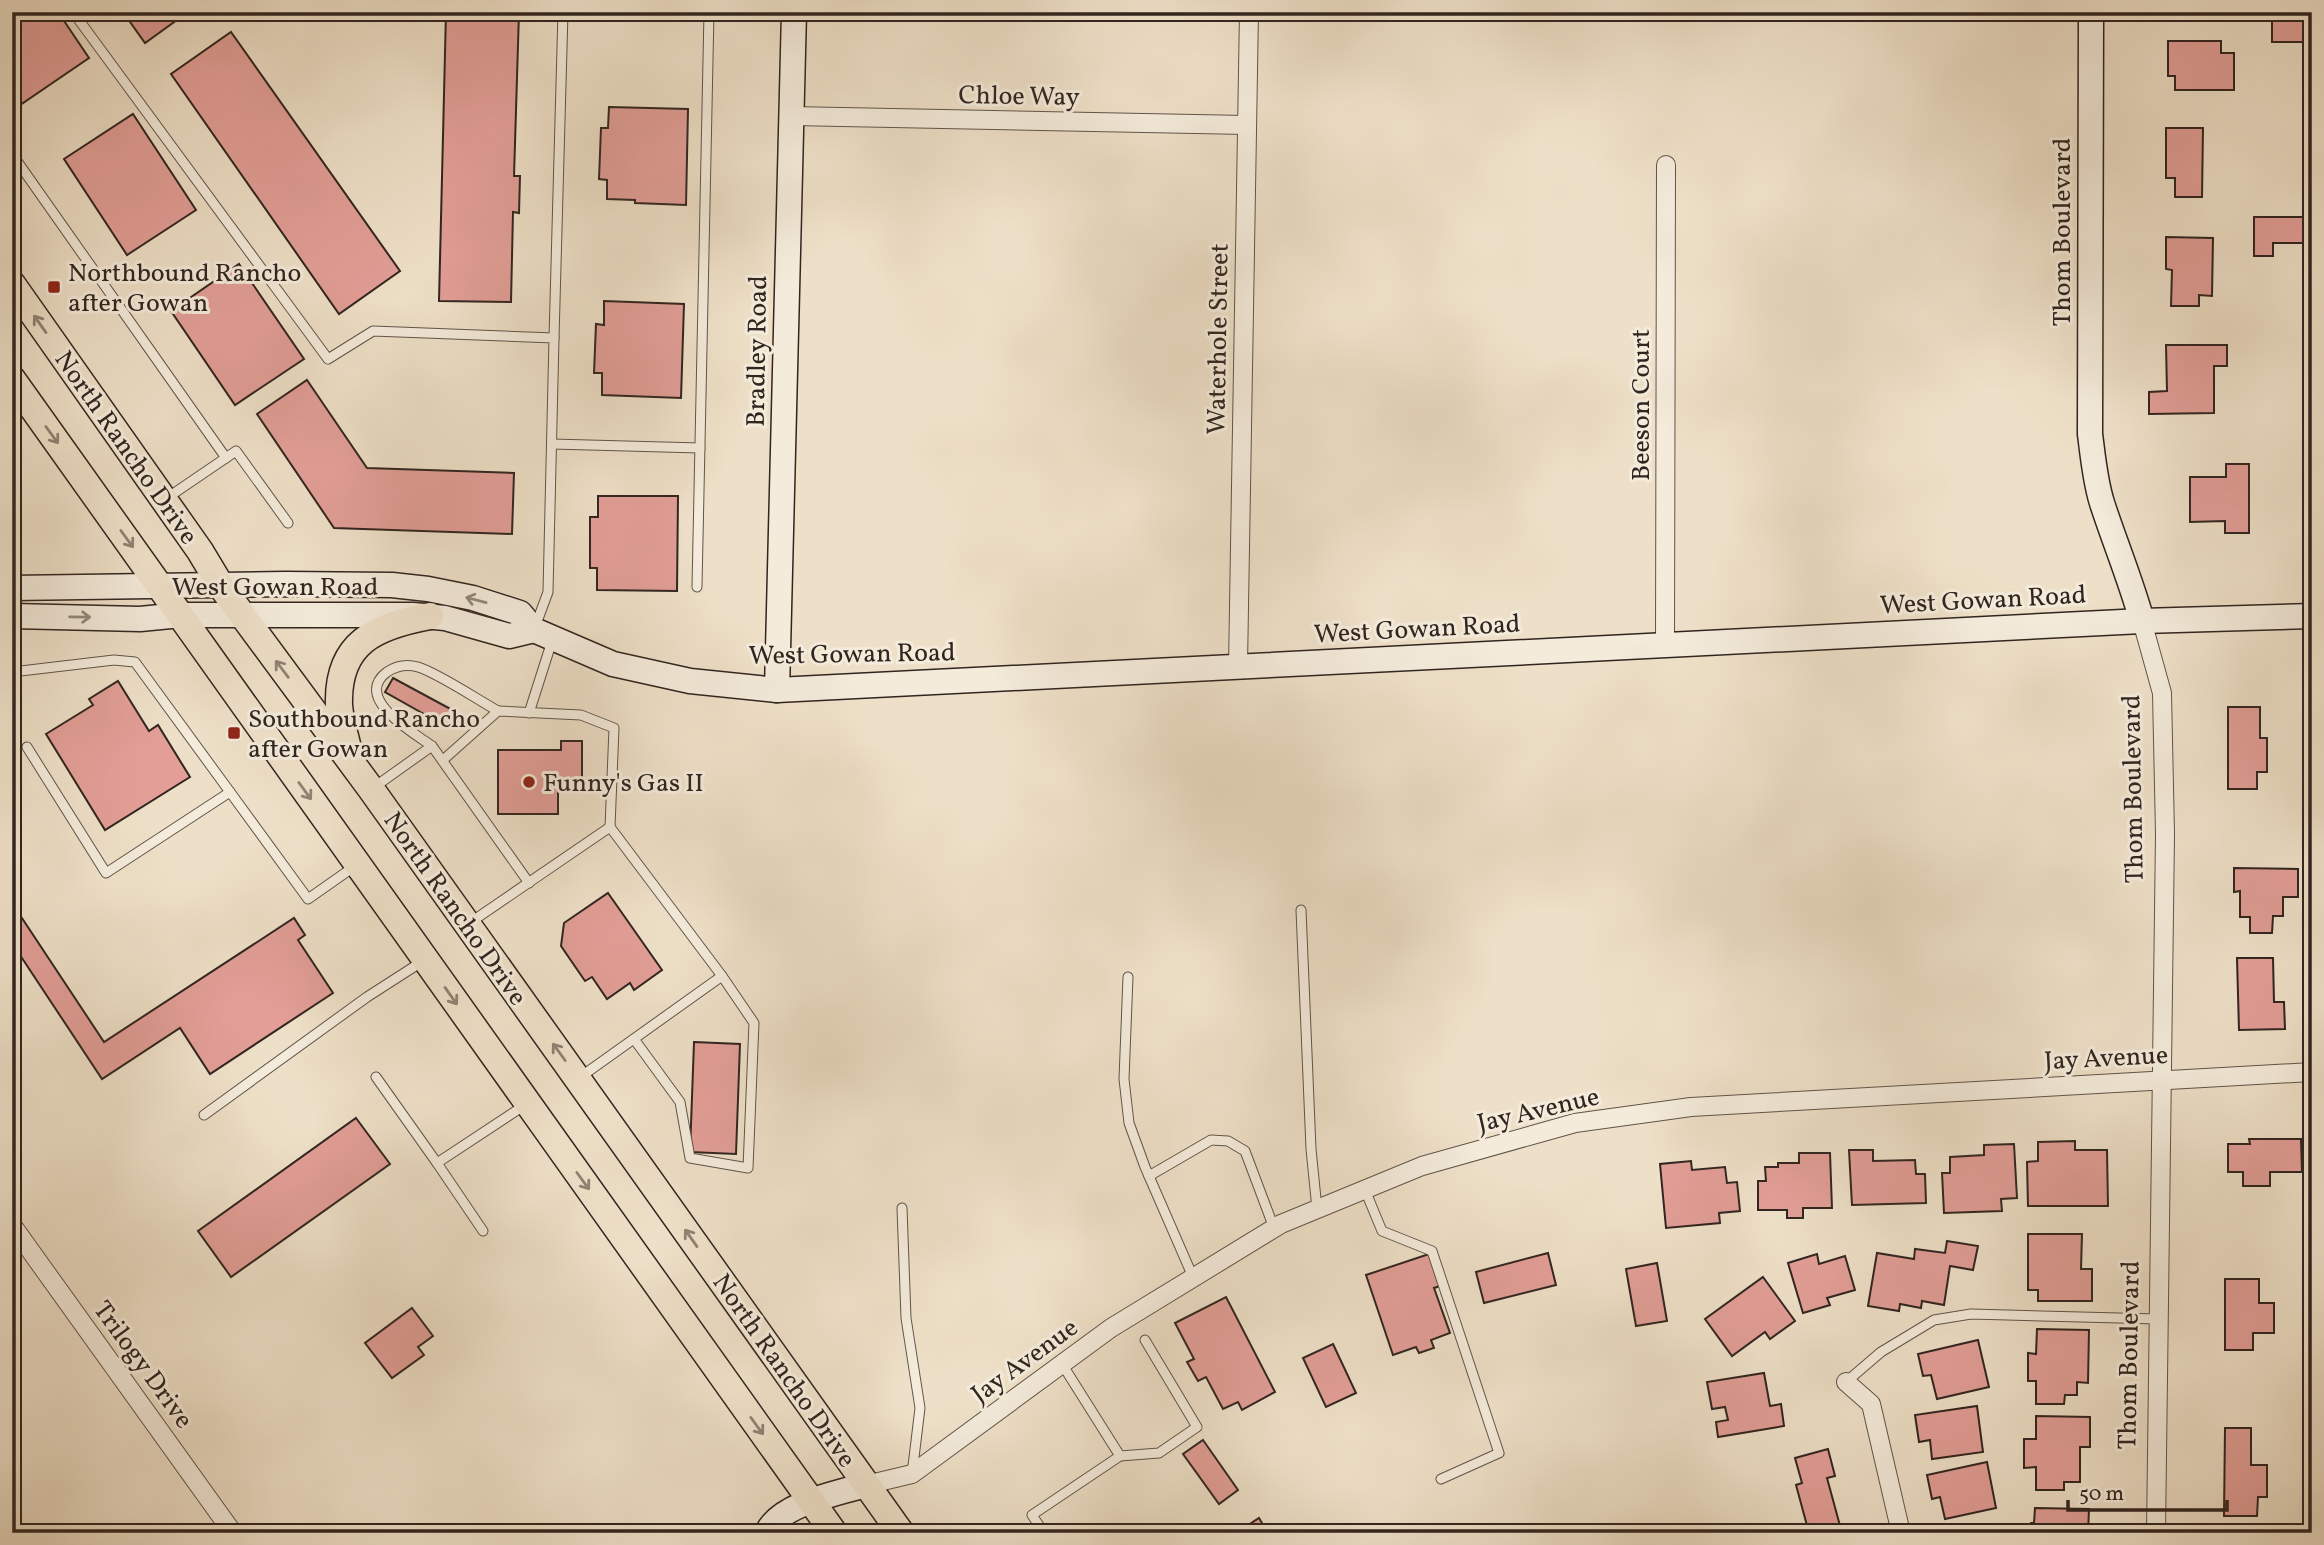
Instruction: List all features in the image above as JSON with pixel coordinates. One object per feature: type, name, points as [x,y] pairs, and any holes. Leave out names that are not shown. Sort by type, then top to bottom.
[{"type":"main road","name":"North Rancho Drive","points":[[12,284],[221,586],[371,789],[901,1533]]},
{"type":"main road","name":"North Rancho Drive","points":[[12,379],[834,1533]]},
{"type":"main road","points":[[351,762],[339,707],[340,682],[348,661],[372,633],[394,623],[430,616]]},
{"type":"street","name":"Bradley Road","points":[[777,690],[794,12]]},
{"type":"street","name":"Waterhole Street","points":[[1238,666],[1249,12]]},
{"type":"street","name":"Thom Boulevard","points":[[2091,12],[2090,434],[2102,503],[2131,581],[2162,693],[2165,834],[2156,1533]]},
{"type":"street","name":"Chloe Way","points":[[792,116],[1246,125]]},
{"type":"street","name":"Beeson Court","points":[[1665,646],[1666,164]]},
{"type":"street","name":"West Gowan Road","points":[[12,588],[367,585],[428,589],[473,598],[520,613],[543,634],[613,664],[690,681],[777,690],[2142,621],[2312,616]]},
{"type":"street","name":"West Gowan Road","points":[[12,616],[140,619],[181,615],[430,616],[509,636],[543,634]]},
{"type":"street","name":"Jay Avenue","points":[[866,1485],[912,1474],[1111,1328],[1274,1228],[1422,1166],[1575,1123],[1691,1107],[2312,1072]]},
{"type":"street","name":"Trilogy Drive","points":[[12,1225],[233,1533]]},
{"type":"street","points":[[1846,1382],[1871,1404],[1901,1533]]},
{"type":"street","points":[[767,1533],[771,1523],[811,1500],[866,1485]]},
{"type":"lane","points":[[73,12],[328,359],[373,331],[554,338]]},
{"type":"lane","points":[[529,712],[548,592],[563,12]]},
{"type":"lane","points":[[697,587],[709,12]]},
{"type":"lane","points":[[13,155],[226,458]]},
{"type":"lane","points":[[552,444],[700,448]]},
{"type":"lane","points":[[164,500],[236,451],[288,523]]},
{"type":"lane","points":[[12,672],[114,660],[135,662],[308,899],[358,864]]},
{"type":"lane","points":[[529,883],[432,746],[384,710],[378,698],[383,675],[397,666],[418,667],[498,711],[581,715],[614,728],[610,827],[754,1023],[748,1168],[690,1158],[680,1102],[634,1039]]},
{"type":"lane","points":[[443,760],[498,711]]},
{"type":"lane","points":[[371,789],[432,746]]},
{"type":"lane","points":[[27,747],[106,873],[230,792]]},
{"type":"lane","points":[[467,925],[610,827]]},
{"type":"lane","points":[[1301,910],[1311,1149],[1317,1209]]},
{"type":"lane","points":[[204,1115],[367,997],[426,960]]},
{"type":"lane","points":[[578,1079],[722,976]]},
{"type":"lane","points":[[1128,977],[1124,1079],[1129,1123],[1194,1278]]},
{"type":"lane","points":[[376,1077],[483,1231]]},
{"type":"lane","points":[[437,1163],[527,1104]]},
{"type":"lane","points":[[1149,1176],[1211,1140],[1228,1141],[1245,1151],[1274,1228]]},
{"type":"lane","points":[[1365,1189],[1382,1231],[1432,1251],[1499,1453],[1441,1479]]},
{"type":"lane","points":[[902,1208],[906,1318],[920,1408],[912,1474]]},
{"type":"lane","points":[[1846,1382],[1881,1352],[1934,1320],[1971,1314],[2158,1319]]},
{"type":"lane","points":[[1044,1533],[1032,1515],[1119,1456],[1159,1454],[1198,1427],[1145,1340]]},
{"type":"lane","points":[[1062,1364],[1119,1456]]},
{"type":"building","points":[[12,12],[58,12],[89,58],[20,105],[12,93]]},
{"type":"building","points":[[123,12],[188,12],[145,43]]},
{"type":"building","points":[[446,12],[519,12],[514,176],[520,176],[519,213],[513,212],[511,302],[439,301]]},
{"type":"building","points":[[2312,19],[2312,42],[2272,42],[2272,20]]},
{"type":"building","points":[[231,32],[400,271],[339,314],[171,74]]},
{"type":"building","points":[[2168,41],[2221,41],[2221,53],[2234,53],[2234,90],[2175,90],[2175,76],[2168,76]]},
{"type":"building","points":[[609,107],[688,109],[686,205],[607,199],[607,180],[599,179],[601,128],[608,128]]},
{"type":"building","points":[[133,114],[196,210],[127,255],[64,159]]},
{"type":"building","points":[[2166,128],[2203,128],[2202,197],[2175,197],[2175,178],[2166,178]]},
{"type":"building","points":[[2254,217],[2306,217],[2306,243],[2273,243],[2273,256],[2254,256]]},
{"type":"building","points":[[2166,237],[2213,238],[2212,296],[2199,295],[2199,306],[2171,306],[2172,270],[2166,269]]},
{"type":"building","points":[[239,264],[304,359],[235,405],[171,311]]},
{"type":"building","points":[[604,301],[684,304],[681,398],[602,395],[602,373],[594,373],[596,324],[604,325]]},
{"type":"building","points":[[2166,345],[2227,345],[2227,366],[2214,366],[2214,413],[2149,414],[2149,392],[2167,391]]},
{"type":"building","points":[[307,380],[367,468],[514,473],[512,534],[334,528],[257,414]]},
{"type":"building","points":[[2226,464],[2249,464],[2249,533],[2225,533],[2225,521],[2190,522],[2190,477],[2226,477]]},
{"type":"building","points":[[598,496],[678,496],[677,591],[597,590],[597,568],[590,568],[590,517],[598,517]]},
{"type":"building","points":[[393,678],[456,712],[447,727],[385,692]]},
{"type":"building","points":[[118,681],[149,731],[158,725],[190,777],[105,830],[46,734],[93,705],[89,699]]},
{"type":"building","points":[[2303,702],[2312,702],[2312,766],[2303,766]]},
{"type":"building","points":[[2228,707],[2260,707],[2260,738],[2267,738],[2267,772],[2257,772],[2257,789],[2228,789]]},
{"type":"building","points":[[561,741],[582,741],[582,792],[558,792],[558,814],[498,814],[498,750],[561,750]]},
{"type":"building","points":[[2234,868],[2298,869],[2298,897],[2283,897],[2283,916],[2273,916],[2272,933],[2250,933],[2250,917],[2240,917],[2240,891],[2234,892]]},
{"type":"building","points":[[608,893],[662,970],[634,990],[630,983],[607,999],[592,977],[585,981],[561,946],[564,923]]},
{"type":"building","points":[[12,903],[104,1042],[294,918],[305,935],[298,940],[333,993],[210,1074],[180,1028],[102,1079],[12,943]]},
{"type":"building","points":[[2237,958],[2273,958],[2274,1002],[2284,1002],[2285,1029],[2239,1030]]},
{"type":"building","points":[[694,1042],[740,1044],[736,1154],[690,1152]]},
{"type":"building","points":[[356,1118],[390,1164],[231,1277],[198,1231]]},
{"type":"building","points":[[2249,1139],[2301,1139],[2302,1172],[2270,1172],[2270,1186],[2243,1186],[2243,1172],[2228,1172],[2228,1144],[2250,1144]]},
{"type":"building","points":[[2075,1141],[2075,1150],[2107,1150],[2108,1206],[2028,1206],[2027,1162],[2038,1161],[2038,1142]]},
{"type":"building","points":[[2014,1144],[2017,1198],[2001,1199],[2002,1211],[1944,1213],[1942,1173],[1950,1173],[1950,1157],[1984,1155],[1984,1145]]},
{"type":"building","points":[[1849,1150],[1873,1150],[1873,1161],[1915,1160],[1916,1174],[1925,1174],[1926,1203],[1852,1205]]},
{"type":"building","points":[[1799,1153],[1830,1153],[1832,1208],[1803,1208],[1803,1218],[1787,1218],[1787,1210],[1758,1210],[1758,1181],[1766,1181],[1765,1167],[1778,1167],[1778,1163],[1799,1163]]},
{"type":"building","points":[[1691,1161],[1692,1170],[1725,1167],[1727,1183],[1737,1182],[1740,1211],[1719,1213],[1720,1223],[1666,1228],[1660,1164]]},
{"type":"building","points":[[2028,1234],[2082,1234],[2081,1269],[2092,1269],[2092,1301],[2038,1301],[2038,1290],[2028,1290]]},
{"type":"building","points":[[1947,1241],[1978,1246],[1973,1270],[1950,1266],[1944,1305],[1922,1301],[1921,1308],[1900,1304],[1899,1311],[1868,1306],[1877,1253],[1914,1259],[1915,1249],[1945,1253]]},
{"type":"building","points":[[1548,1253],[1556,1285],[1484,1303],[1476,1272]]},
{"type":"building","points":[[1429,1254],[1440,1286],[1434,1288],[1450,1333],[1431,1340],[1434,1348],[1419,1353],[1416,1347],[1393,1355],[1366,1275]]},
{"type":"building","points":[[1817,1254],[1819,1264],[1845,1256],[1855,1290],[1827,1298],[1830,1305],[1803,1313],[1788,1263]]},
{"type":"building","points":[[1657,1263],[1667,1321],[1636,1326],[1626,1269]]},
{"type":"building","points":[[1763,1277],[1795,1321],[1770,1339],[1765,1332],[1732,1356],[1705,1319]]},
{"type":"building","points":[[2225,1279],[2259,1279],[2259,1303],[2274,1303],[2274,1333],[2253,1333],[2253,1350],[2225,1350]]},
{"type":"building","points":[[1226,1297],[1275,1392],[1242,1410],[1238,1402],[1223,1409],[1206,1377],[1198,1381],[1187,1362],[1194,1359],[1175,1323]]},
{"type":"building","points":[[412,1308],[433,1336],[418,1347],[424,1355],[392,1378],[365,1343]]},
{"type":"building","points":[[2037,1329],[2089,1330],[2088,1383],[2077,1382],[2077,1395],[2065,1395],[2064,1404],[2036,1404],[2036,1381],[2028,1381],[2028,1353],[2036,1354]]},
{"type":"building","points":[[1978,1340],[1989,1387],[1937,1399],[1931,1375],[1923,1376],[1918,1354]]},
{"type":"building","points":[[1333,1344],[1356,1393],[1326,1407],[1303,1358]]},
{"type":"building","points":[[1764,1373],[1770,1406],[1781,1404],[1784,1426],[1718,1437],[1716,1422],[1728,1420],[1725,1407],[1712,1409],[1707,1382]]},
{"type":"building","points":[[1977,1406],[1983,1452],[1932,1459],[1930,1440],[1919,1442],[1915,1415]]},
{"type":"building","points":[[2036,1416],[2090,1417],[2090,1447],[2080,1447],[2080,1482],[2064,1482],[2064,1490],[2036,1490],[2036,1467],[2024,1468],[2024,1439],[2036,1439]]},
{"type":"building","points":[[2225,1428],[2251,1428],[2251,1465],[2267,1465],[2267,1497],[2258,1497],[2257,1516],[2224,1516]]},
{"type":"building","points":[[1203,1440],[1238,1490],[1219,1504],[1183,1454]]},
{"type":"building","points":[[1828,1449],[1835,1476],[1827,1478],[1842,1533],[1809,1533],[1796,1485],[1802,1483],[1795,1458]]},
{"type":"building","points":[[1987,1462],[1996,1508],[1945,1519],[1940,1497],[1932,1499],[1927,1475]]},
{"type":"building","points":[[2035,1508],[2089,1509],[2088,1533],[2030,1533]]},
{"type":"building","points":[[1259,1518],[1268,1533],[1236,1533]]},
{"type":"place","name":"Northbound Rancho after Gowan","points":[[54,287]]},
{"type":"place","name":"Southbound Rancho after Gowan","points":[[234,733]]},
{"type":"place","name":"Funny's Gas II","points":[[529,782]]}]
